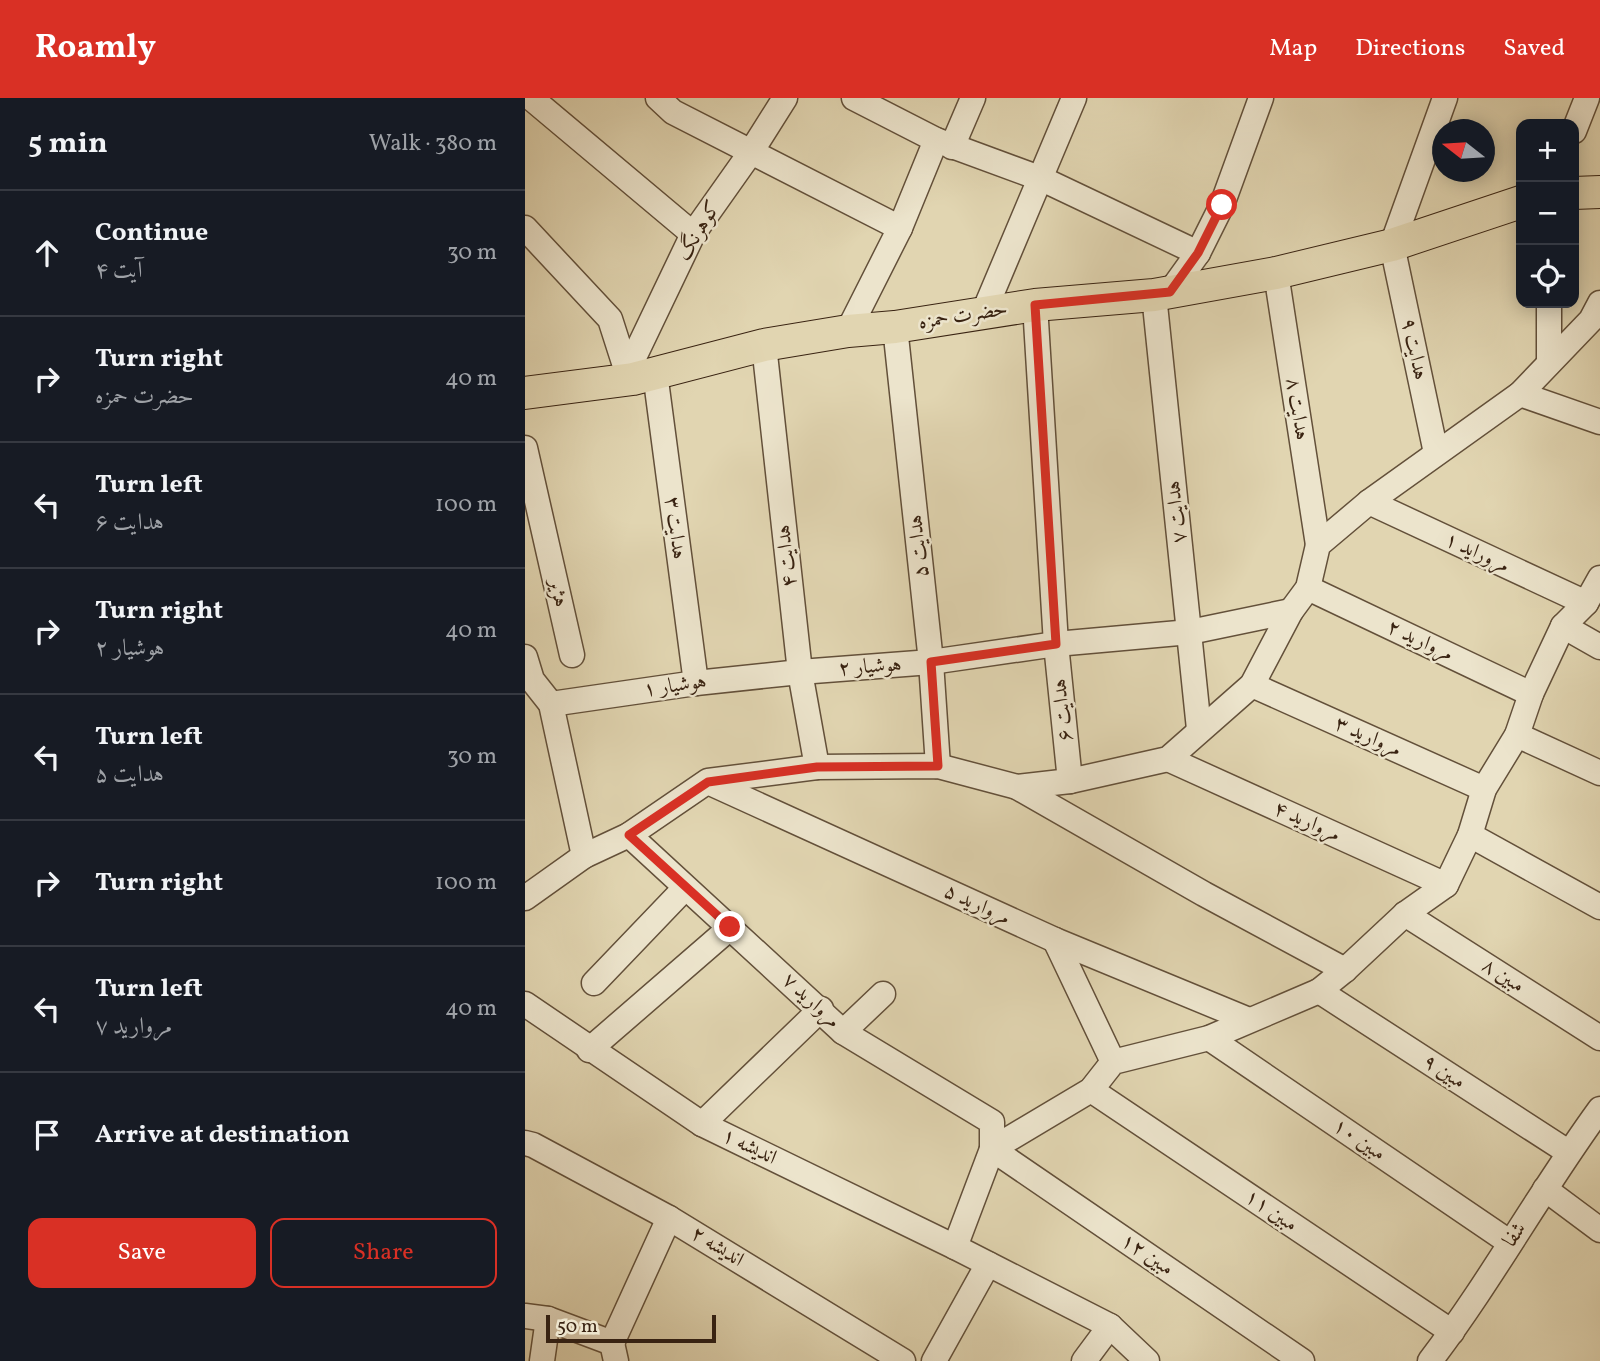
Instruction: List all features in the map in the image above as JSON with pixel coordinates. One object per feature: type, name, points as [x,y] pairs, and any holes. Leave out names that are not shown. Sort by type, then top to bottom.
[{"type":"main road","points":[[1579,193],[1600,192]]},
{"type":"main road","name":"حضرت حمزه","points":[[525,393],[638,375],[764,345],[848,331],[895,327],[1035,305],[1162,294],[1276,273],[1392,245],[1516,204]]},
{"type":"street","points":[[531,98],[693,234]]},
{"type":"street","points":[[658,98],[673,112],[900,228]]},
{"type":"street","name":"کوهرنگ","points":[[638,375],[693,234],[785,98]]},
{"type":"street","points":[[854,98],[891,106],[944,144],[1042,179],[1198,253]]},
{"type":"street","points":[[848,331],[944,144],[973,98]]},
{"type":"street","points":[[983,314],[1074,98]]},
{"type":"street","points":[[1162,294],[1198,253],[1222,205],[1261,98]]},
{"type":"street","points":[[1579,119],[1587,98]]},
{"type":"street","points":[[1392,245],[1442,99]]},
{"type":"street","name":"هدایت ۳","points":[[525,228],[610,319],[638,375],[696,683]]},
{"type":"street","name":"هدایت ۹","points":[[1392,245],[1436,453]]},
{"type":"street","name":"هدایت ۸","points":[[1276,273],[1318,545]]},
{"type":"street","name":"هدایت ۷","points":[[1162,294],[1199,730]]},
{"type":"street","name":"هدایت ۶","points":[[1035,305],[1056,644],[1070,780]]},
{"type":"street","points":[[1549,308],[1549,363]]},
{"type":"street","points":[[1017,786],[1070,780],[1168,759],[1252,685],[1291,611],[1308,588],[1318,545],[1369,502],[1520,394],[1597,315]]},
{"type":"street","name":"هدایت ۵","points":[[895,327],[931,662],[938,766]]},
{"type":"street","name":"هدایت ۴","points":[[764,345],[800,672],[817,767]]},
{"type":"street","points":[[1520,394],[1600,422]]},
{"type":"street","name":"هژیر","points":[[525,448],[572,655]]},
{"type":"street","name":"مروراید ۱","points":[[1369,502],[1586,603]]},
{"type":"street","points":[[955,1247],[992,1149],[1091,1090],[1113,1062],[1209,1038],[1319,991],[1405,914],[1446,886],[1470,835],[1484,789],[1517,735],[1531,694],[1563,626],[1586,603],[1600,578]]},
{"type":"street","name":"مروارید ۲","points":[[1308,588],[1531,694]]},
{"type":"street","name":"هوشیار ۲","points":[[800,672],[931,662],[1056,644],[1190,632],[1291,611]]},
{"type":"street","points":[[1563,626],[1600,647]]},
{"type":"street","points":[[527,672],[551,704],[584,856]]},
{"type":"street","name":"هوشیار ۱","points":[[551,704],[696,683],[800,672]]},
{"type":"street","name":"مروارید ۳","points":[[1252,685],[1484,789]]},
{"type":"street","points":[[1517,735],[1600,774]]},
{"type":"street","name":"مروارید ۴","points":[[1168,759],[1446,886]]},
{"type":"street","points":[[525,898],[584,856],[629,835],[708,782],[817,767],[938,766],[1017,786],[1204,894],[1345,970]]},
{"type":"street","name":"مروارید ۵","points":[[708,782],[1055,940],[1249,1020]]},
{"type":"street","name":"مروارید ۷","points":[[629,835],[843,1032],[992,1122],[992,1149]]},
{"type":"street","points":[[1470,835],[1600,907]]},
{"type":"street","points":[[594,983],[685,888]]},
{"type":"street","name":"مبین ۸","points":[[1405,914],[1600,1038]]},
{"type":"street","points":[[589,1050],[730,927]]},
{"type":"street","points":[[1055,940],[1113,1062]]},
{"type":"street","name":"مبین ۹","points":[[1319,991],[1568,1152]]},
{"type":"street","points":[[843,1032],[883,994]]},
{"type":"street","name":"اندیشه ۱","points":[[525,1004],[589,1050],[702,1124],[1110,1326],[1147,1361]]},
{"type":"street","points":[[702,1124],[821,1009]]},
{"type":"street","name":"مبین ۱۰","points":[[1209,1038],[1510,1242]]},
{"type":"street","name":"مبین ۱۱","points":[[1091,1090],[1452,1332]]},
{"type":"street","name":"شفا","points":[[1430,1361],[1452,1332],[1568,1152],[1600,1109]]},
{"type":"street","name":"مبین ۱۲","points":[[992,1149],[1302,1361]]},
{"type":"street","name":"اندیشه ۲","points":[[528,1150],[669,1218],[903,1361]]},
{"type":"street","points":[[1545,1189],[1600,1230]]},
{"type":"street","points":[[536,1318],[614,1352],[669,1218]]},
{"type":"street","points":[[934,1361],[988,1264]]},
{"type":"street","points":[[536,1318],[542,1361]]},
{"type":"street","points":[[1084,1361],[1110,1326]]},
{"type":"route","points":[[730,927],[629,835],[708,782],[817,767],[938,766],[931,662],[1056,644],[1035,305],[1170,292],[1198,253],[1222,205]]}]
